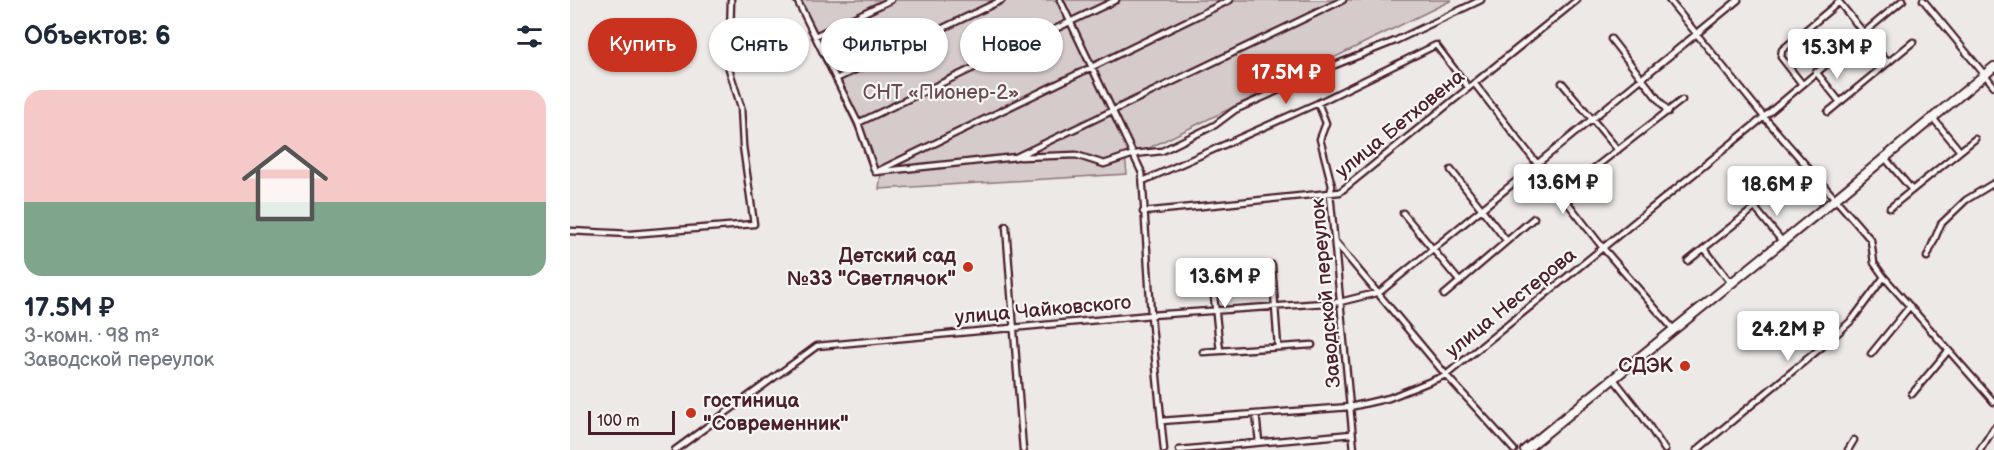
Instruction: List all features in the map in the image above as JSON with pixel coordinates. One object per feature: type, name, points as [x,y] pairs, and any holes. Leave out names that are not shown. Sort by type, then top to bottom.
[{"type":"main road","points":[[1525,450],[1834,200],[1994,67]]},
{"type":"street","points":[[570,231],[630,234],[754,224],[743,146],[741,107],[729,69],[730,0]]},
{"type":"street","points":[[798,0],[858,123],[875,172]]},
{"type":"street","points":[[815,36],[891,0]]},
{"type":"street","points":[[836,79],[1002,0]]},
{"type":"street","points":[[1060,0],[1134,154],[1143,181],[1143,212],[1151,315],[1164,450]]},
{"type":"street","points":[[858,123],[1116,0]]},
{"type":"street","points":[[875,172],[1230,0]]},
{"type":"street","points":[[1016,157],[1343,0]]},
{"type":"street","points":[[875,172],[1016,157],[1076,155],[1104,164],[1134,154],[1170,148],[1215,125],[1235,111],[1335,64],[1395,41],[1480,0]]},
{"type":"street","name":"улица Бетховена","points":[[1143,212],[1340,192],[1576,0]]},
{"type":"street","points":[[1669,0],[1764,117],[1870,240],[1874,263],[1884,277],[1994,402]]},
{"type":"street","name":"улица Чайковского","points":[[675,450],[787,365],[817,346],[1151,315],[1340,302],[1380,292],[1738,0]]},
{"type":"street","name":"улица Нестерова","points":[[1161,421],[1350,407],[1389,398],[1446,375],[1764,117],[1904,0]]},
{"type":"street","points":[[1923,0],[1994,86]]},
{"type":"street","points":[[1802,84],[1781,57],[1782,50],[1841,1],[1888,63]]},
{"type":"street","points":[[1611,39],[1668,112]]},
{"type":"street","points":[[1828,112],[1913,42]]},
{"type":"street","points":[[1143,181],[1318,103],[1436,45],[1468,87]]},
{"type":"street","points":[[1816,72],[1840,102]]},
{"type":"street","points":[[1474,83],[1603,248],[1674,330]]},
{"type":"street","points":[[1562,83],[1618,150]]},
{"type":"street","points":[[1593,169],[1682,100]]},
{"type":"street","name":"Заводской переулок","points":[[1318,103],[1326,123],[1320,139],[1332,186],[1330,193],[1354,450]]},
{"type":"street","points":[[1932,117],[1960,151]]},
{"type":"street","points":[[1890,208],[1976,138]]},
{"type":"street","points":[[1884,157],[1912,190]]},
{"type":"street","points":[[1451,170],[1506,240]]},
{"type":"street","points":[[1927,257],[1941,224],[1966,200],[1993,186]]},
{"type":"street","points":[[1688,261],[1767,198]]},
{"type":"street","points":[[1755,208],[1782,241]]},
{"type":"street","points":[[1403,213],[1460,282]]},
{"type":"street","points":[[1444,296],[1534,218]]},
{"type":"street","points":[[1006,226],[1023,450]]},
{"type":"street","points":[[1335,241],[1380,292],[1446,375],[1514,450]]},
{"type":"street","points":[[1704,248],[1731,283]]},
{"type":"street","points":[[1272,265],[1278,347]]},
{"type":"street","points":[[1211,269],[1220,351]]},
{"type":"street","points":[[1697,450],[1852,320],[1884,277]]},
{"type":"street","points":[[1871,354],[1910,306]]},
{"type":"street","points":[[1203,352],[1312,345]]},
{"type":"street","points":[[1912,394],[1948,351]]},
{"type":"street","points":[[1613,378],[1665,450]]},
{"type":"street","points":[[1256,414],[1259,442]]},
{"type":"street","points":[[1980,450],[1994,428]]},
{"type":"street","points":[[1179,450],[1352,434]]},
{"type":"street","points":[[1848,450],[1854,440]]},
{"type":"green space","name":"СНТ «Пионер-2»","points":[[794,0],[1452,0],[1143,151],[1125,155],[1127,174],[879,189],[881,173],[874,166],[829,72],[948,72],[948,18],[821,18],[821,56],[809,31],[809,18],[803,18]]},
{"type":"place","name":"Детский сад №33 \"Светлячок\"","points":[[968,267]]},
{"type":"place","name":"СДЭК","points":[[1685,366]]},
{"type":"place","name":"гостиница \"Современник\"","points":[[691,413]]}]
